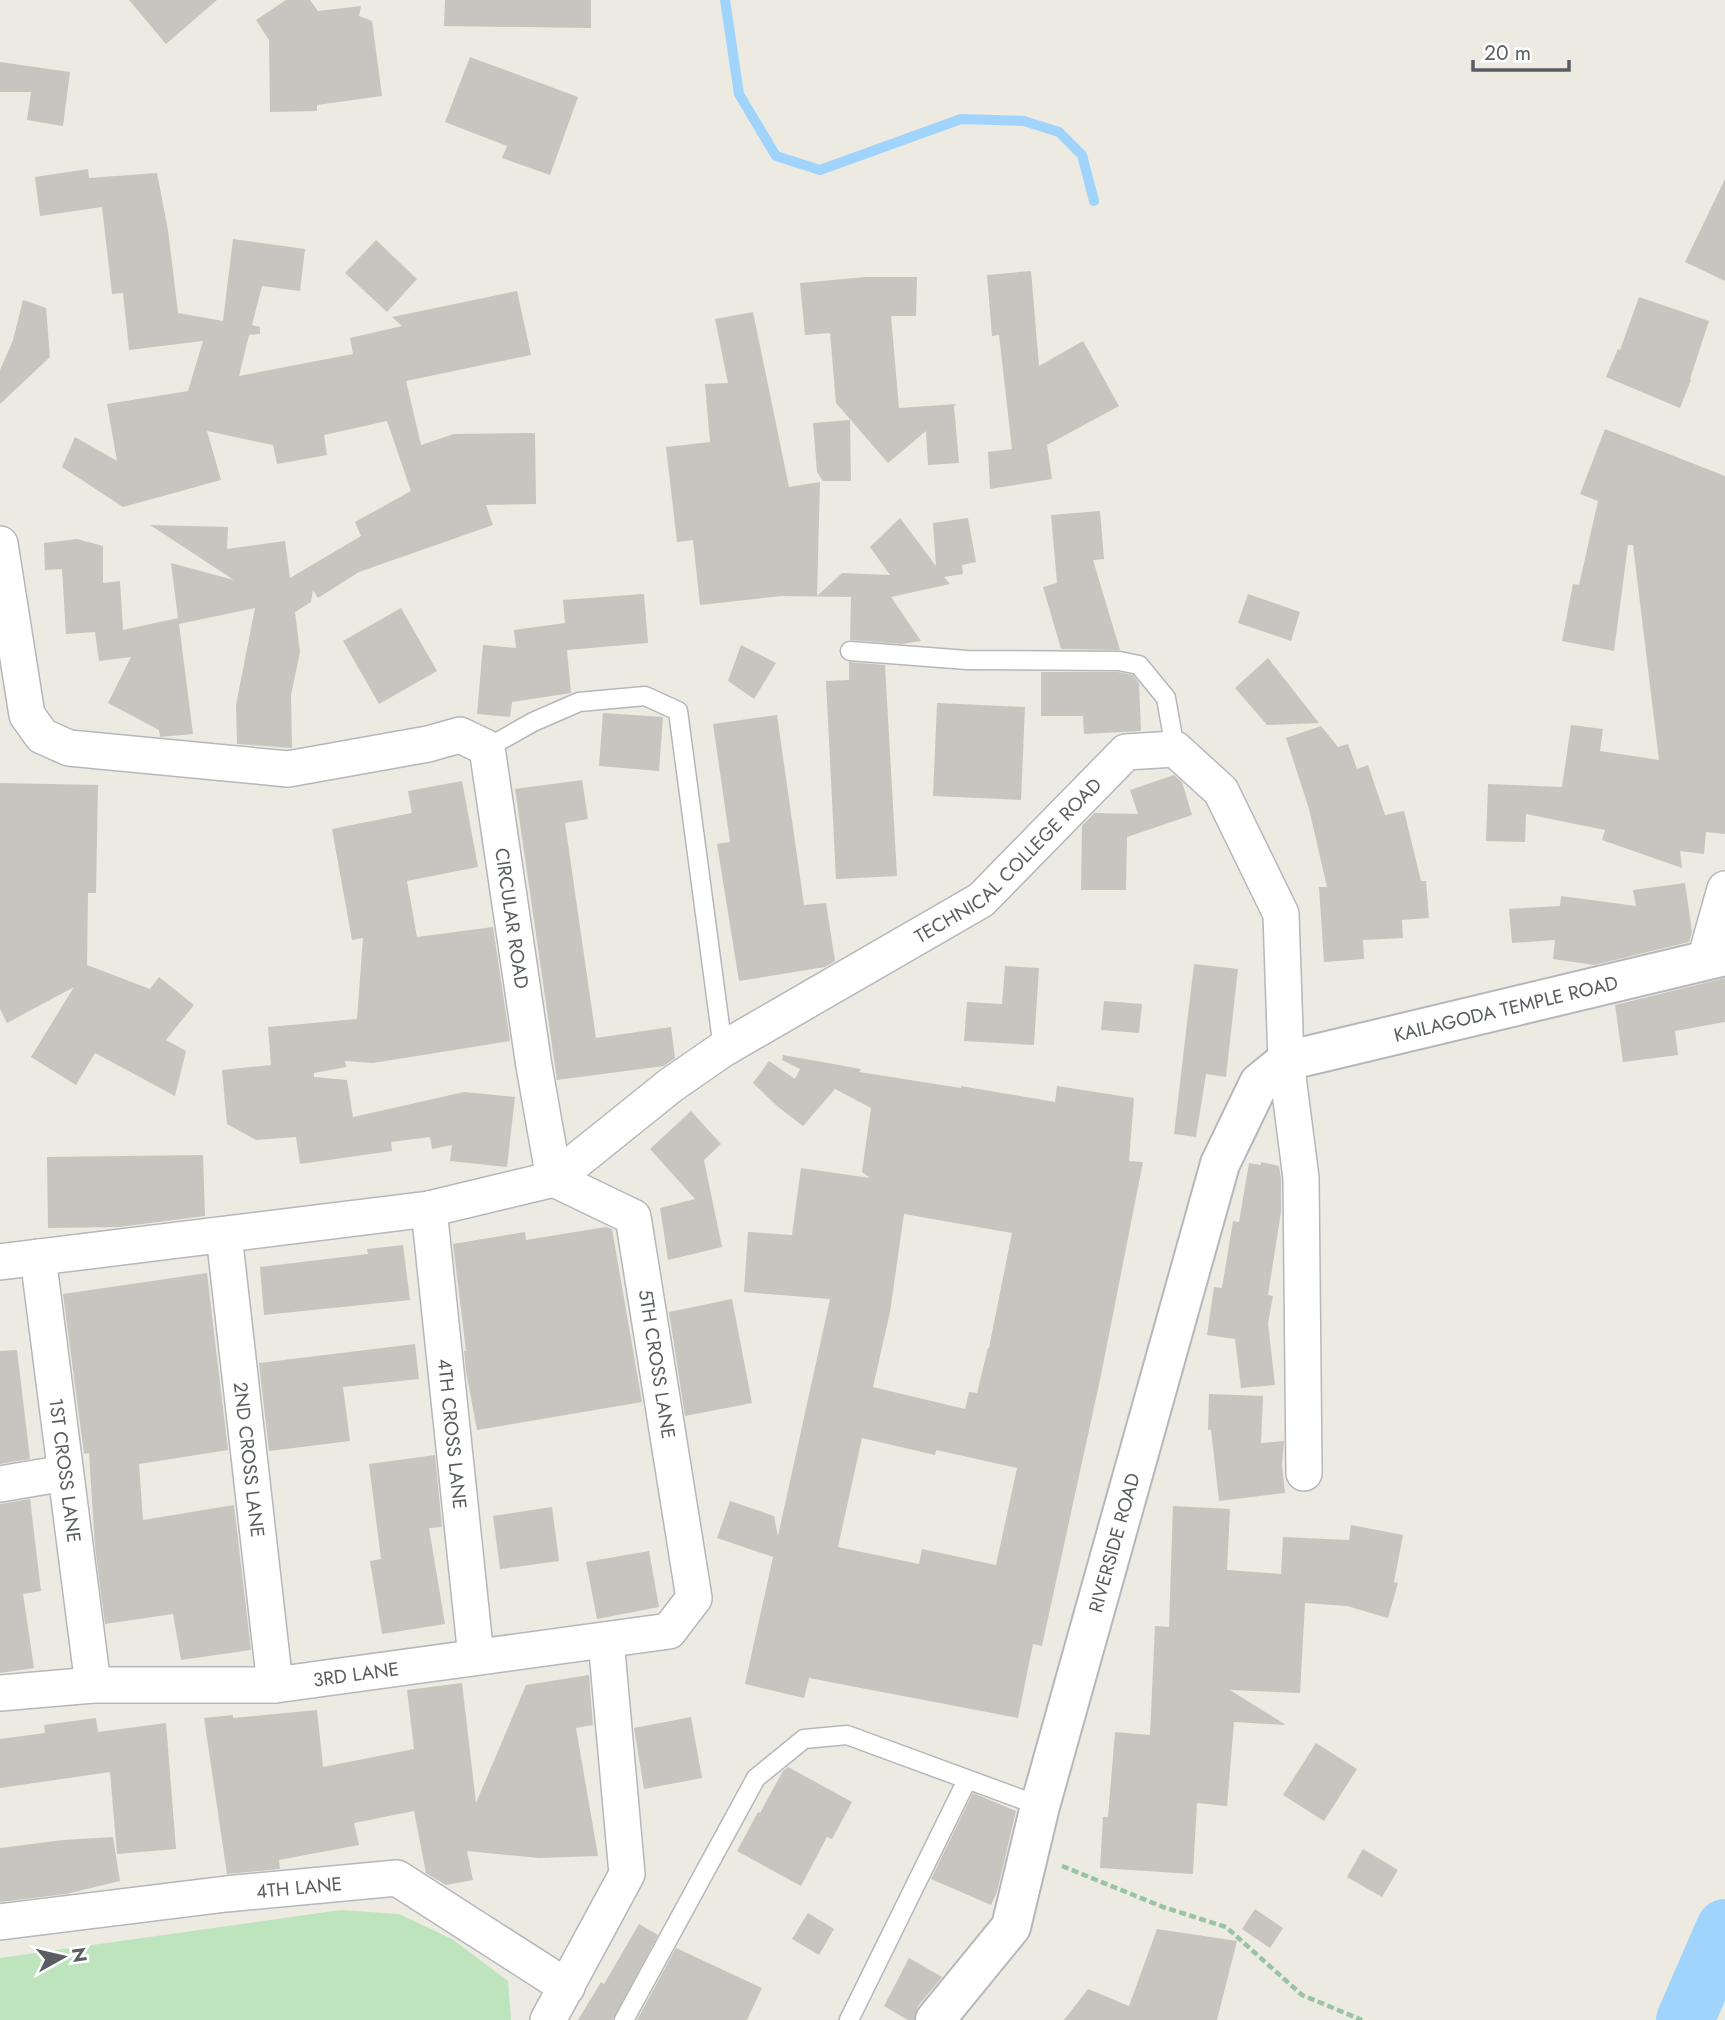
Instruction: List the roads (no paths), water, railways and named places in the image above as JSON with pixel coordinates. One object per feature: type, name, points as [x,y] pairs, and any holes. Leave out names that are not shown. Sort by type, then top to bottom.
[{"type":"street","points":[[0,544],[27,715],[42,736],[69,748],[288,769],[428,744],[460,735],[487,748]]},
{"type":"street","name":"CIRCULAR ROAD","points":[[487,748],[534,1066],[555,1179]]},
{"type":"street","points":[[1175,749],[1221,791],[1281,914],[1286,1062],[1301,1178],[1304,1473]]},
{"type":"street","name":"TECHNICAL COLLEGE ROAD","points":[[555,1179],[671,1085],[723,1049],[981,900],[1126,752],[1175,749]]},
{"type":"street","points":[[1715,958],[1725,889]]},
{"type":"street","name":"KAILAGODA TEMPLE ROAD","points":[[1286,1062],[1715,958]]},
{"type":"street","name":"RIVERSIDE ROAD","points":[[935,2020],[1011,1927],[1040,1806],[1220,1164],[1259,1083],[1286,1062]]},
{"type":"street","points":[[0,1262],[429,1209],[555,1179]]},
{"type":"street","name":"5TH CROSS LANE","points":[[555,1179],[633,1217],[694,1598]]},
{"type":"street","name":"4TH CROSS LANE","points":[[429,1209],[476,1657]]},
{"type":"street","name":"2ND CROSS LANE","points":[[224,1235],[275,1685]]},
{"type":"street","name":"1ST CROSS LANE","points":[[38,1257],[93,1685]]},
{"type":"street","points":[[0,1484],[65,1473]]},
{"type":"street","name":"3RD LANE","points":[[0,1693],[93,1685],[275,1685],[606,1640],[669,1631],[694,1598]]},
{"type":"street","points":[[548,2020],[627,1874],[606,1640]]},
{"type":"street","name":"4TH LANE","points":[[0,1922],[226,1894],[397,1878],[566,1987]]},
{"type":"lane","points":[[850,651],[967,660],[1119,660],[1139,665],[1166,698],[1175,749]]},
{"type":"lane","points":[[487,748],[533,722],[579,702],[645,696],[678,711],[723,1049]]},
{"type":"lane","points":[[624,2020],[756,1778],[804,1739],[847,1735],[1040,1806]]},
{"type":"lane","points":[[849,2020],[967,1780]]},
{"type":"waterway","points":[[725,0],[739,94],[776,156],[820,170],[961,119],[1024,121],[1059,132],[1082,155],[1094,201]]},
{"type":"waterway","points":[[1685,2020],[1725,1928]]}]
